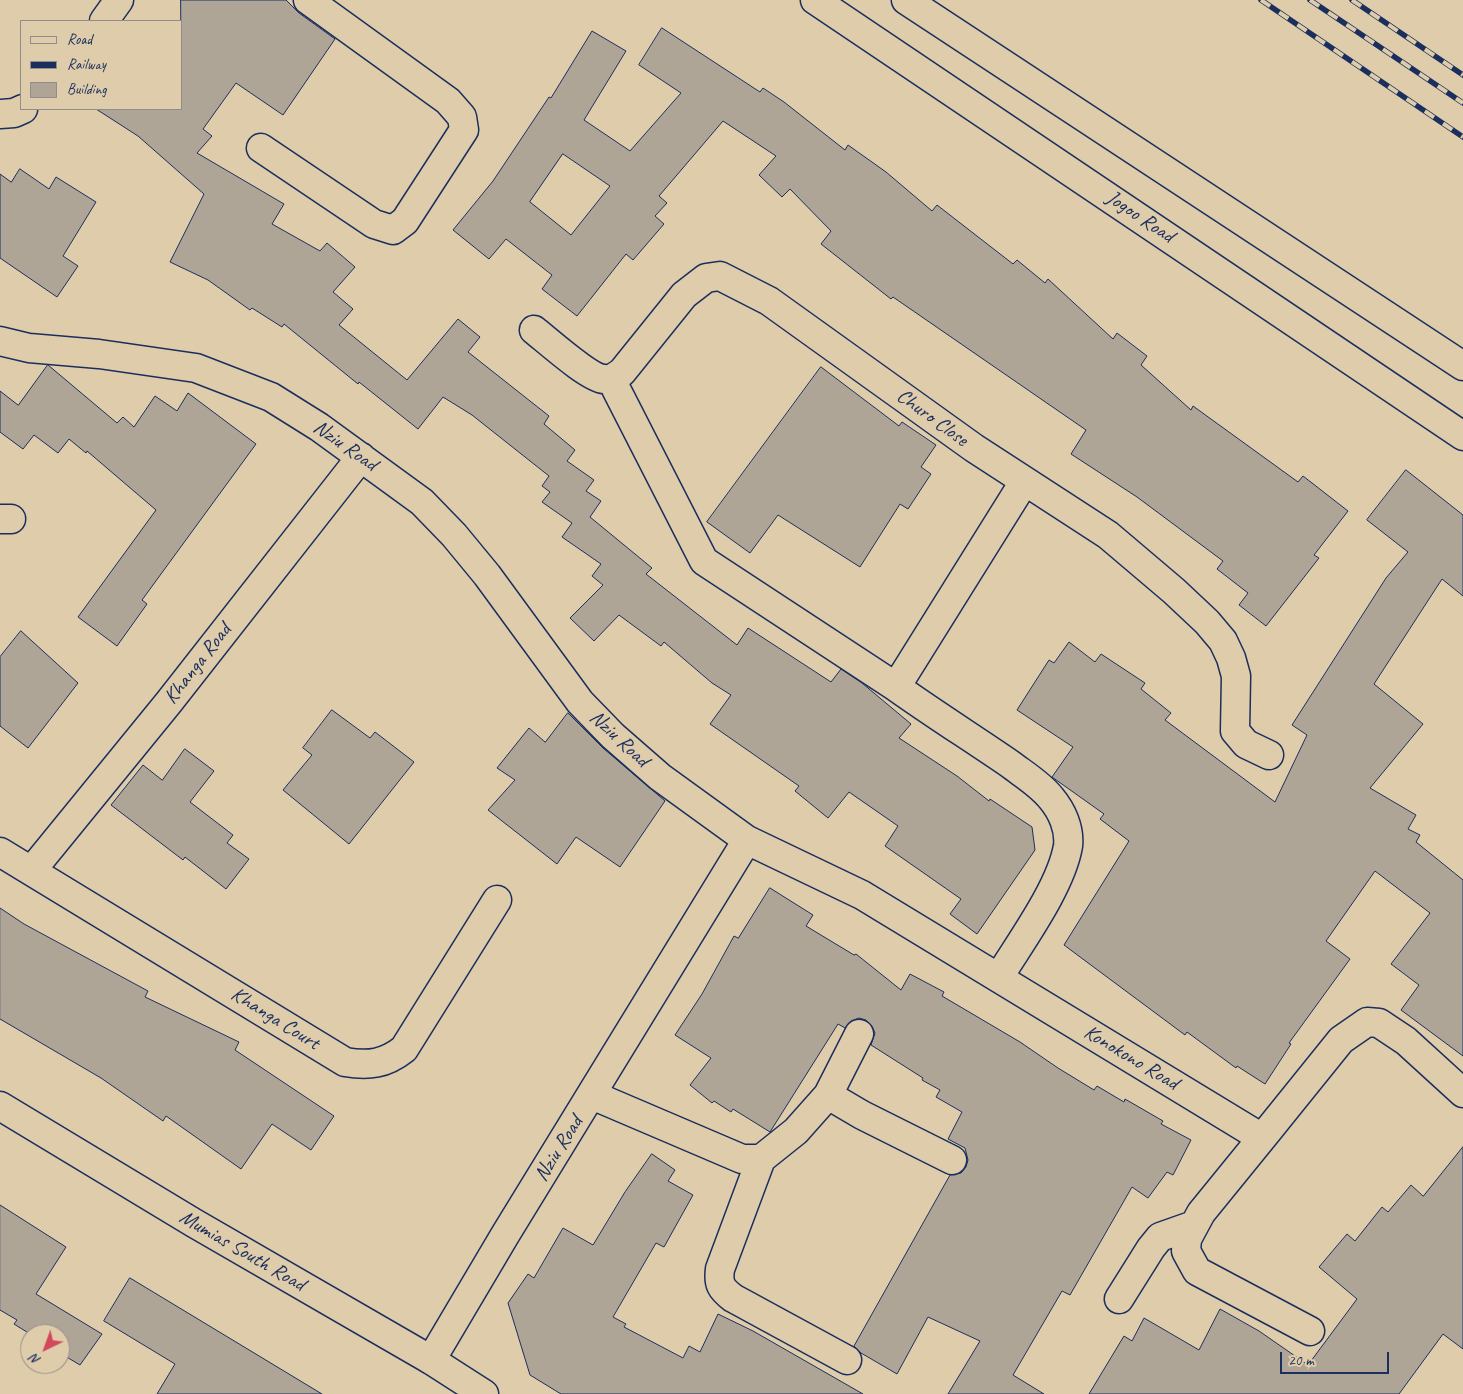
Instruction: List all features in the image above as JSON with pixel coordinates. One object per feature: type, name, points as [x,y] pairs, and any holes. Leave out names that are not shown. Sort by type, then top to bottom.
[{"type":"street","points":[[105,20],[119,0]]},
{"type":"street","points":[[261,148],[368,220],[384,229],[393,230],[404,221],[464,130],[462,116],[448,101],[308,0]]},
{"type":"street","name":"Jogoo Road","points":[[815,0],[1463,436]]},
{"type":"street","points":[[906,0],[1463,366]]},
{"type":"street","points":[[0,114],[14,113],[21,110]]},
{"type":"street","name":"Churo Close","points":[[611,379],[622,372],[693,286],[706,278],[720,276],[738,283],[769,301],[1024,482],[1108,535],[1137,558],[1207,622],[1223,641],[1231,658],[1236,676],[1235,731],[1246,744],[1268,755]]},
{"type":"street","points":[[534,330],[590,374],[602,380],[611,379],[704,561],[987,748],[1050,796],[1060,810],[1068,831],[1068,847],[1059,874],[1040,910],[999,977]]},
{"type":"street","name":"Nziu Road","points":[[0,341],[29,348],[196,368],[271,397],[319,426],[422,502],[454,535],[487,575],[580,702],[613,736],[660,777],[747,840],[505,1235],[431,1360]]},
{"type":"street","name":"Khanga Road","points":[[32,870],[169,702],[361,457]]},
{"type":"street","points":[[896,688],[1000,525],[1024,482]]},
{"type":"street","name":"Konokono Road","points":[[747,840],[862,895],[1262,1138]]},
{"type":"street","name":"Khanga Court","points":[[0,852],[346,1062],[370,1066],[394,1058],[404,1049],[497,900]]},
{"type":"street","points":[[1310,1331],[1197,1271],[1186,1250],[1194,1225],[1341,1040],[1367,1022],[1379,1023],[1406,1041],[1463,1093]]},
{"type":"street","points":[[848,1360],[733,1298],[722,1289],[718,1281],[720,1269],[761,1159],[796,1131],[828,1095],[859,1034]]},
{"type":"street","points":[[592,1095],[734,1156],[751,1160],[761,1159]]},
{"type":"street","points":[[828,1095],[870,1119],[952,1160]]},
{"type":"street","name":"Mumias South Road","points":[[0,1106],[194,1223],[431,1360],[484,1394]]},
{"type":"street","points":[[1120,1299],[1151,1248],[1160,1237],[1194,1225]]},
{"type":"building","points":[[181,0],[286,0],[299,13],[335,39],[283,115],[236,83],[203,129],[212,136],[197,153],[284,204],[272,224],[320,251],[327,243],[355,267],[333,292],[353,309],[339,325],[407,380],[458,319],[480,337],[468,352],[549,416],[544,424],[575,450],[567,461],[594,480],[586,491],[601,501],[590,517],[652,568],[646,574],[737,645],[748,628],[831,682],[841,669],[862,683],[911,724],[899,738],[957,776],[989,801],[990,799],[1032,827],[1035,850],[977,934],[950,914],[961,899],[885,846],[898,826],[849,792],[828,818],[795,791],[799,786],[710,724],[731,695],[712,683],[664,642],[661,646],[619,615],[594,641],[570,618],[603,585],[592,576],[601,564],[562,537],[572,523],[542,502],[550,492],[542,486],[549,476],[472,415],[443,397],[418,429],[359,382],[358,384],[284,324],[282,327],[252,308],[250,310],[208,280],[170,262],[204,194],[138,136],[98,110],[182,110]]},
{"type":"building","points":[[662,28],[760,92],[763,88],[845,150],[848,145],[886,172],[932,211],[937,205],[1013,264],[1017,260],[1045,283],[1048,279],[1113,339],[1117,333],[1147,356],[1141,365],[1191,410],[1193,406],[1298,482],[1303,476],[1348,511],[1314,555],[1319,558],[1266,626],[1239,605],[1248,593],[1217,569],[1223,561],[1137,497],[1071,454],[1086,430],[893,297],[891,299],[821,244],[831,231],[790,189],[782,197],[759,175],[776,156],[723,121],[659,196],[667,203],[655,216],[664,224],[633,260],[626,254],[577,316],[542,289],[552,275],[506,239],[489,259],[453,230],[493,181],[549,97],[551,98],[592,31],[626,51],[584,120],[630,151],[681,93],[639,65]],"holes":[[[563,154],[610,186],[571,235],[530,202]]]},
{"type":"building","points":[[20,169],[49,189],[56,177],[96,202],[63,256],[78,266],[57,297],[0,258],[0,174],[11,182]]},
{"type":"building","points":[[48,365],[117,423],[123,417],[134,427],[155,396],[177,411],[188,393],[256,444],[142,600],[147,604],[117,646],[78,617],[156,510],[87,451],[86,453],[69,439],[58,453],[34,435],[23,449],[0,432],[0,391],[18,405]]},
{"type":"building","points":[[821,367],[899,426],[902,422],[936,445],[921,467],[931,474],[908,509],[900,504],[860,567],[778,515],[750,553],[707,522]]},
{"type":"building","points":[[1406,470],[1463,515],[1463,596],[1442,579],[1374,684],[1423,724],[1370,788],[1416,815],[1408,829],[1420,835],[1416,842],[1463,880],[1463,1056],[1401,1010],[1419,985],[1391,964],[1430,913],[1375,871],[1326,941],[1350,959],[1289,1043],[1291,1044],[1265,1084],[1237,1066],[1236,1068],[1187,1032],[1185,1035],[1064,945],[1129,841],[1100,819],[1104,814],[1052,777],[1073,747],[1017,710],[1049,660],[1054,663],[1069,642],[1095,662],[1101,654],[1145,683],[1141,689],[1171,713],[1165,720],[1275,802],[1307,735],[1292,725],[1386,578],[1408,552],[1367,520]]},
{"type":"building","points":[[21,631],[78,683],[28,748],[0,726],[0,657]]},
{"type":"building","points":[[332,710],[370,738],[375,732],[414,762],[349,844],[283,790],[312,755],[303,748]]},
{"type":"building","points":[[568,713],[603,748],[665,801],[620,867],[576,837],[557,864],[488,810],[515,780],[497,768],[529,728],[545,742]]},
{"type":"building","points":[[185,749],[214,771],[190,802],[233,835],[227,843],[249,859],[226,889],[185,857],[183,860],[111,805],[143,765],[162,780]]},
{"type":"building","points":[[770,888],[813,915],[806,926],[854,955],[856,954],[901,990],[910,974],[944,992],[942,996],[1020,1042],[1094,1090],[1097,1086],[1124,1102],[1125,1099],[1163,1121],[1161,1124],[1191,1140],[1173,1175],[1167,1172],[1148,1198],[1132,1187],[1070,1295],[1062,1291],[1013,1375],[1044,1394],[948,1394],[980,1341],[928,1317],[897,1374],[861,1353],[854,1346],[950,1175],[961,1173],[966,1167],[968,1160],[965,1148],[948,1139],[962,1112],[936,1097],[940,1090],[871,1045],[875,1033],[872,1026],[866,1020],[859,1018],[851,1021],[845,1028],[838,1024],[770,1132],[733,1109],[731,1112],[714,1101],[712,1103],[690,1085],[711,1058],[675,1035],[702,994],[734,936],[738,938]]},
{"type":"building","points":[[0,908],[24,924],[148,991],[145,997],[239,1042],[235,1050],[334,1116],[311,1150],[272,1124],[241,1169],[166,1116],[163,1121],[101,1078],[0,1019]]},
{"type":"building","points":[[1463,1147],[1463,1349],[1443,1334],[1399,1394],[1089,1394],[1124,1336],[1132,1341],[1144,1318],[1199,1350],[1220,1309],[1259,1331],[1308,1365],[1357,1299],[1319,1267],[1347,1234],[1355,1241],[1382,1207],[1388,1212],[1411,1185],[1423,1196]]},
{"type":"building","points":[[652,1154],[675,1170],[668,1181],[693,1195],[664,1247],[656,1243],[613,1317],[626,1324],[624,1327],[683,1358],[689,1346],[700,1352],[718,1314],[753,1331],[863,1394],[561,1394],[530,1375],[508,1303],[528,1274],[534,1278],[563,1228],[593,1245],[625,1192]]},
{"type":"building","points":[[0,1205],[66,1247],[36,1294],[102,1334],[80,1365],[70,1359],[70,1324],[20,1324],[20,1328],[14,1324],[17,1320],[0,1310]]},
{"type":"building","points":[[130,1278],[322,1394],[157,1394],[175,1364],[104,1321]]},
{"type":"railway","points":[[1261,0],[1463,137]]},
{"type":"railway","points":[[1310,0],[1463,103]]},
{"type":"railway","points":[[1352,0],[1463,75]]}]
